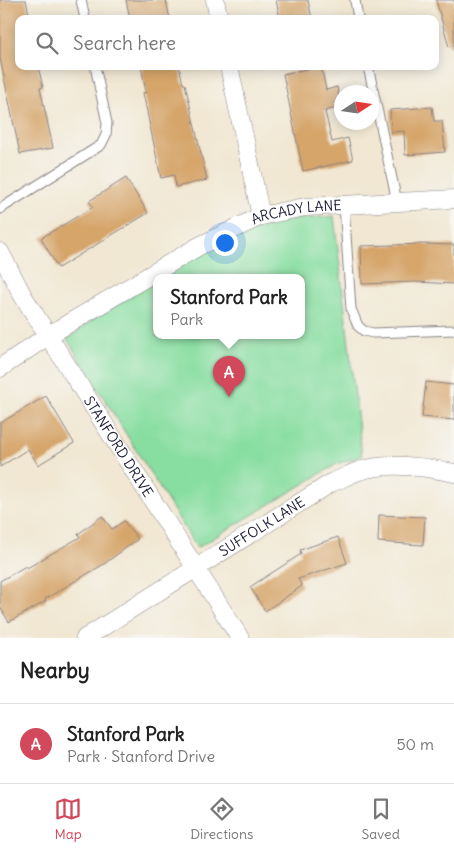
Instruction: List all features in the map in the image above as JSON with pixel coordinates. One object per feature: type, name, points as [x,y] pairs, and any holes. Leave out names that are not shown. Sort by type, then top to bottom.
[{"type":"street","points":[[215,0],[218,15]]},
{"type":"street","points":[[230,70],[261,216]]},
{"type":"street","name":"ARCADY LANE","points":[[0,368],[48,335],[199,246],[261,216],[305,207],[454,199]]},
{"type":"street","name":"STANFORD DRIVE","points":[[0,252],[23,296],[240,638]]},
{"type":"street","name":"SUFFOLK LANE","points":[[85,638],[331,484],[358,471],[385,466],[412,466],[454,473]]},
{"type":"lane","points":[[81,0],[84,15]]},
{"type":"lane","points":[[355,0],[357,15]]},
{"type":"lane","points":[[0,209],[101,145],[106,135],[107,123],[96,70]]},
{"type":"lane","points":[[369,70],[397,202]]},
{"type":"lane","points":[[344,205],[351,309],[358,326],[364,331],[373,333],[454,330]]},
{"type":"green space","points":[[334,216],[362,456],[337,464],[197,548],[67,339],[91,321],[153,283],[153,339],[305,339],[305,274],[168,274],[206,251],[240,235],[287,220]]},
{"type":"building","points":[[0,0],[26,0],[29,15],[15,15],[15,70],[39,70],[43,87],[40,88],[53,148],[20,154],[0,58]]},
{"type":"building","points":[[126,0],[166,0],[169,15],[129,15]]},
{"type":"building","points":[[276,0],[308,0],[311,15],[279,15]]},
{"type":"building","points":[[436,0],[454,0],[454,46],[449,47]]},
{"type":"building","points":[[142,70],[180,70],[183,84],[185,84],[207,180],[176,187],[174,175],[161,178],[143,93],[146,92]]},
{"type":"building","points":[[302,70],[322,70],[326,90],[334,88],[334,109],[325,111],[332,142],[348,138],[353,160],[303,171],[283,74]]},
{"type":"building","points":[[432,107],[434,121],[442,121],[445,152],[405,155],[404,131],[391,132],[390,110]]},
{"type":"building","points":[[126,178],[148,213],[58,268],[41,238],[93,207],[89,201]]},
{"type":"building","points":[[454,245],[454,284],[416,282],[362,284],[361,246]]},
{"type":"building","points":[[426,382],[454,385],[454,420],[422,417]]},
{"type":"building","points":[[46,396],[74,443],[38,465],[28,449],[0,467],[0,423]]},
{"type":"building","points":[[379,515],[425,517],[423,545],[378,542]]},
{"type":"building","points":[[102,516],[112,529],[124,521],[138,539],[104,564],[9,622],[0,607],[0,581],[26,566],[27,568],[80,537],[78,534]]},
{"type":"building","points":[[338,537],[347,563],[298,579],[302,586],[265,611],[250,587],[301,554],[300,550]]},
{"type":"place","name":"Stanford Park","points":[[229,397]]}]
